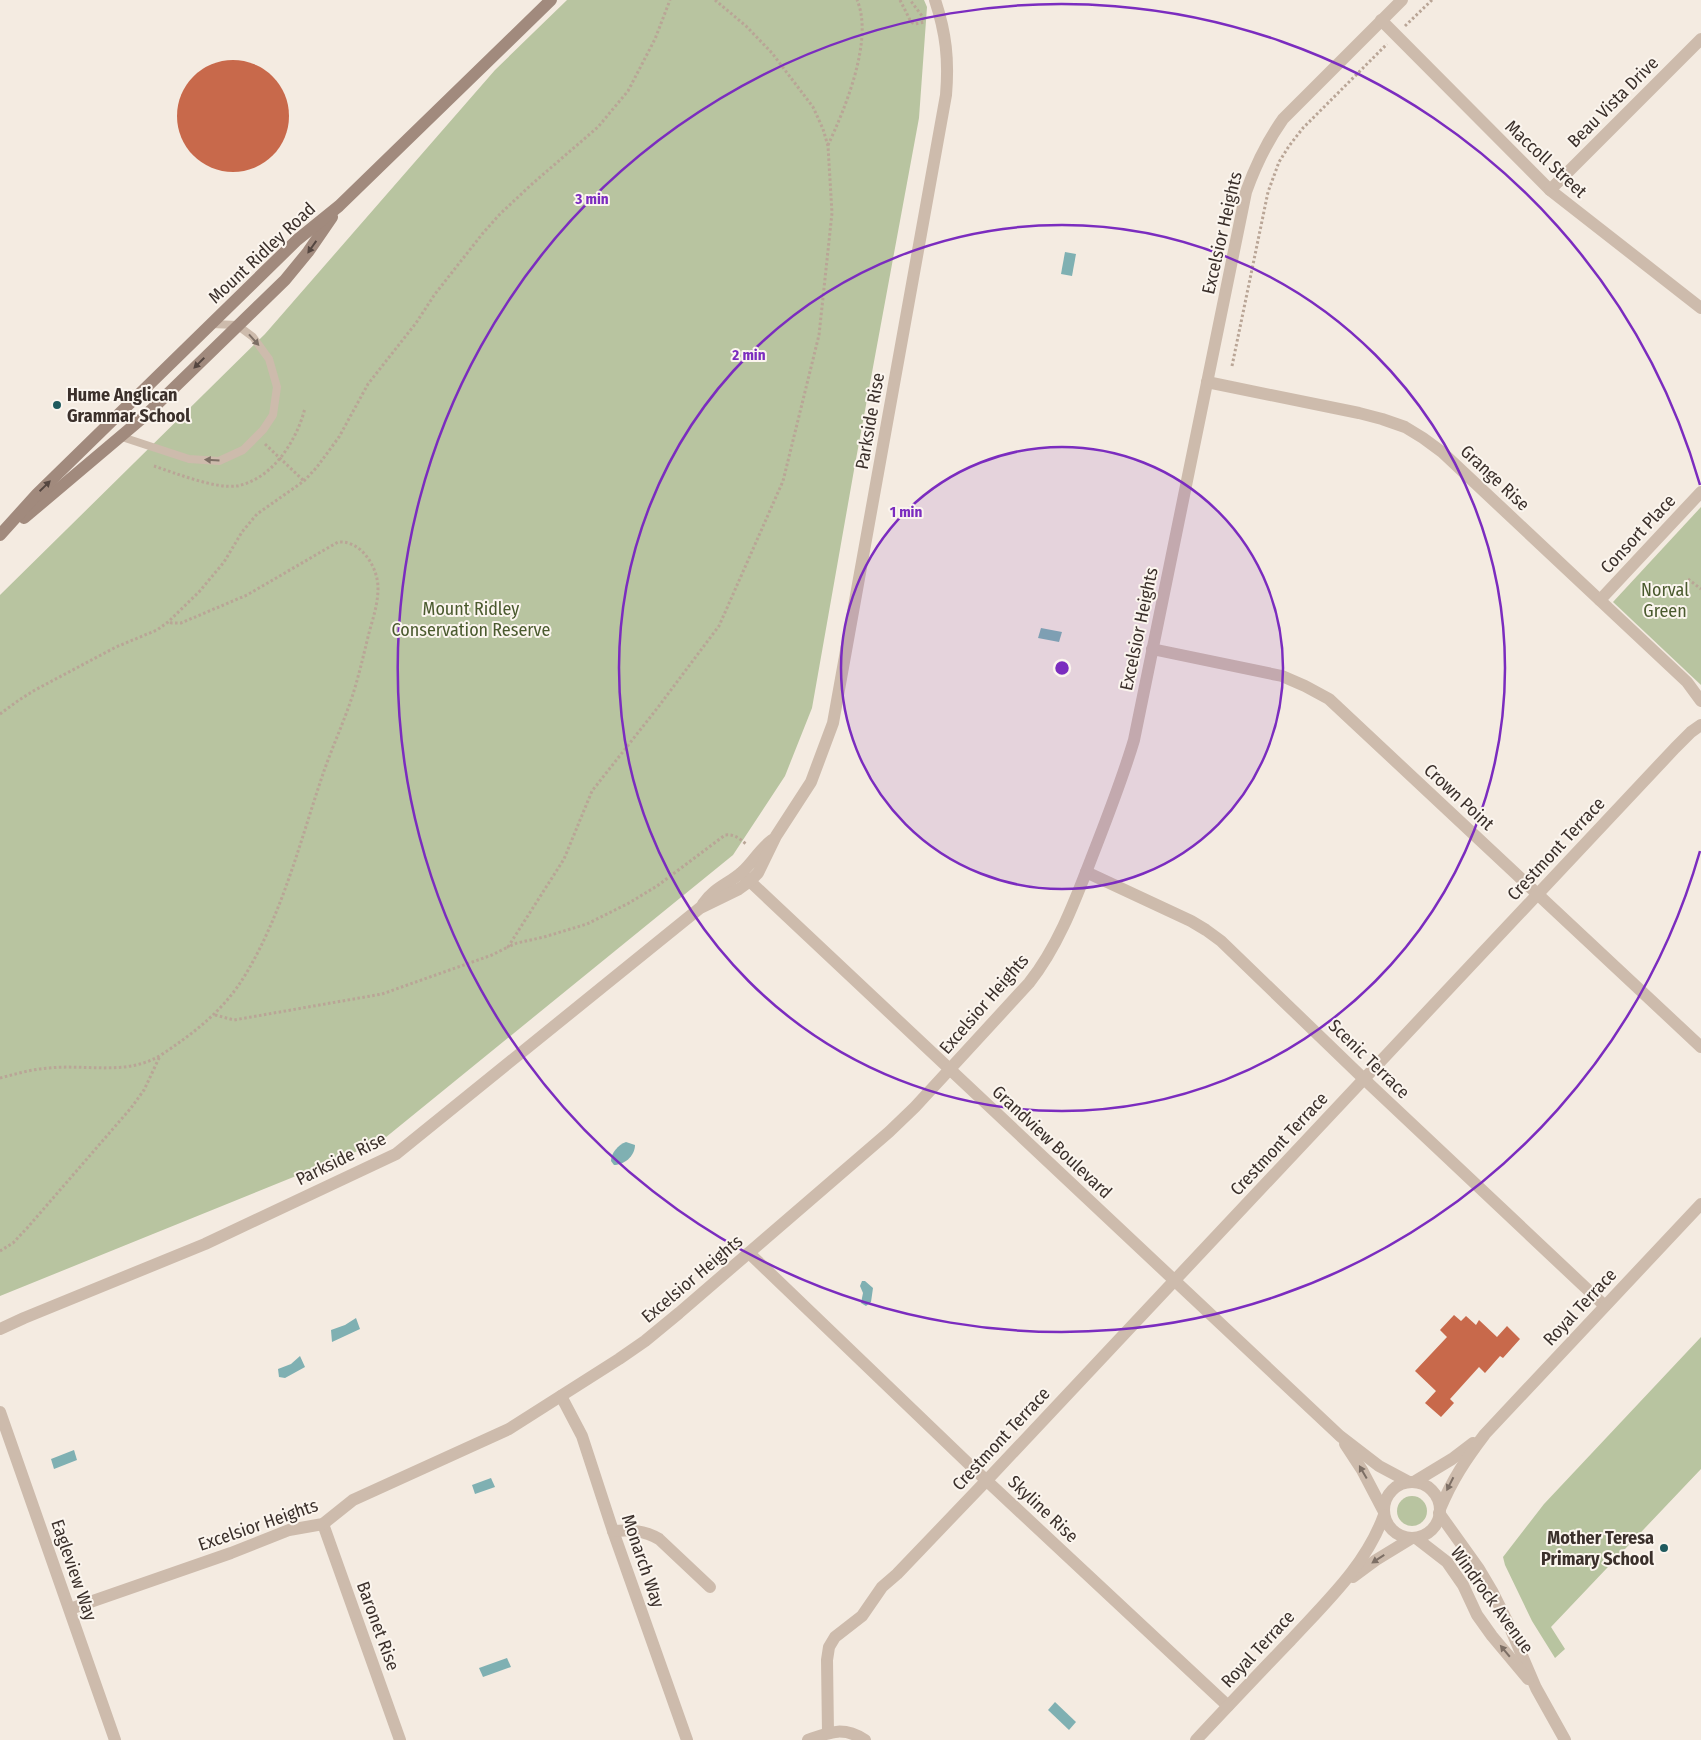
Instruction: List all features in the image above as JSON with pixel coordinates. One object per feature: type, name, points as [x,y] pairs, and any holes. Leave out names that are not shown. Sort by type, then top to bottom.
[{"type":"street","name":"Mount Ridley Road","points":[[0,536],[37,494],[297,240],[339,206],[550,0]]},
{"type":"street","name":"Parkside Rise","points":[[0,1329],[205,1244],[396,1154],[700,908],[710,893],[717,888],[758,873],[776,836],[811,782],[833,723],[946,95],[948,75],[947,50],[943,26],[935,0]]},
{"type":"street","name":"Excelsior Heights","points":[[70,1610],[231,1553],[289,1530],[323,1524],[353,1500],[509,1429],[645,1341],[889,1132],[1029,983],[1043,965],[1055,944],[1086,872],[1125,772],[1134,740],[1246,192],[1256,164],[1267,141],[1283,119],[1402,0]]},
{"type":"street","name":"Maccoll Street","points":[[1381,20],[1550,190],[1701,308]]},
{"type":"street","name":"Beau Vista Drive","points":[[1550,190],[1701,39]]},
{"type":"street","points":[[0,536],[122,437],[238,325],[290,273],[308,252],[339,206]]},
{"type":"street","name":"Grange Rise","points":[[1207,382],[1359,413],[1405,427],[1423,438],[1442,452],[1687,682],[1701,701]]},
{"type":"street","name":"Consort Place","points":[[1600,600],[1701,492]]},
{"type":"street","name":"Crown Point","points":[[1152,649],[1282,676],[1306,686],[1329,699],[1701,1047]]},
{"type":"street","name":"Crestmont Terrace","points":[[828,1733],[827,1660],[829,1647],[835,1637],[862,1616],[882,1587],[897,1574],[986,1480],[1691,732],[1701,725]]},
{"type":"street","name":"Parkside Rise","points":[[746,877],[757,854],[776,836]]},
{"type":"street","name":"Scenic Terrace","points":[[1086,872],[1206,930],[1221,942],[1605,1306]]},
{"type":"street","name":"Grandview Boulevard","points":[[746,877],[1340,1436],[1379,1466],[1412,1482]]},
{"type":"street","name":"Royal Terrace","points":[[1440,1511],[1449,1486],[1458,1470],[1485,1434],[1701,1204]]},
{"type":"street","name":"Skyline Rise","points":[[749,1253],[986,1480],[1228,1706]]},
{"type":"street","name":"Monarch Way","points":[[560,1396],[582,1436],[613,1531],[687,1740]]},
{"type":"street","name":"Eagleview Way","points":[[0,1412],[115,1740]]},
{"type":"street","name":"Royal Terrace","points":[[1412,1482],[1452,1459],[1485,1434]]},
{"type":"street","name":"Grandview Boulevard","points":[[1340,1436],[1362,1470],[1384,1512]]},
{"type":"street","points":[[1412,1482],[1429,1488],[1438,1501],[1440,1511],[1437,1522],[1432,1530],[1414,1538],[1397,1534],[1391,1529],[1384,1512],[1388,1494],[1401,1484],[1412,1482]]},
{"type":"street","name":"Windrock Avenue","points":[[1440,1511],[1492,1590],[1536,1688],[1565,1740]]},
{"type":"street","name":"Royal Terrace","points":[[1196,1740],[1345,1582],[1367,1551],[1378,1530],[1384,1512]]},
{"type":"street","name":"Baronet Rise","points":[[323,1524],[400,1740]]},
{"type":"street","points":[[613,1531],[626,1530],[649,1533],[659,1539],[710,1587]]},
{"type":"street","name":"Royal Terrace","points":[[1345,1582],[1376,1560],[1414,1538]]},
{"type":"street","name":"Windrock Avenue","points":[[1414,1538],[1447,1562],[1463,1586],[1478,1616],[1492,1636],[1536,1688]]},
{"type":"street","points":[[808,1740],[841,1730],[850,1732],[865,1740]]},
{"type":"lane","points":[[122,437],[189,459],[219,461],[243,450],[263,430],[273,415],[277,387],[269,359],[253,337],[238,325],[211,324]]},
{"type":"path","points":[[0,714],[35,690],[116,648],[157,630],[199,592],[224,562],[242,532],[257,514],[304,480],[330,452],[377,371],[416,323],[435,294],[483,233],[532,184],[598,127],[628,92],[655,39],[670,0]]},
{"type":"path","points":[[508,947],[564,859],[592,791],[719,626],[783,482],[819,335],[832,213],[828,146],[823,129],[813,107],[772,53],[746,26],[715,0]]},
{"type":"path","points":[[828,146],[838,125],[860,55],[863,27],[857,0]]},
{"type":"path","points":[[900,0],[911,22],[916,24],[924,22],[922,16],[910,0]]},
{"type":"path","points":[[1232,366],[1268,192],[1279,162],[1303,128],[1432,0]]},
{"type":"path","points":[[265,444],[304,480]]},
{"type":"path","points":[[0,1078],[48,1068],[125,1067],[142,1064],[160,1055],[215,1015],[231,996],[258,953],[289,883],[324,772],[359,676],[377,602],[378,587],[376,573],[358,547],[345,541],[338,542],[247,595],[181,623],[168,622]]},
{"type":"path","points":[[1688,579],[1701,589]]},
{"type":"path","points":[[215,1015],[234,1020],[382,994],[492,955],[517,943],[587,924],[657,886],[725,835],[730,834],[738,837],[757,854]]},
{"type":"path","points":[[0,1251],[13,1243],[28,1227],[131,1108],[144,1090],[160,1055]]},
{"type":"green space","name":"Mount Ridley Conservation Reserve","points":[[567,0],[924,0],[927,7],[919,118],[812,708],[785,776],[733,855],[380,1142],[0,1296],[0,595],[265,334],[495,70]]},
{"type":"green space","name":"Norval Green","points":[[1701,507],[1701,685],[1613,602]]},
{"type":"green space","points":[[1701,1337],[1701,1469],[1551,1627],[1565,1649],[1555,1658],[1532,1621],[1503,1557],[1544,1504]]},
{"type":"green space","points":[[1412,1496],[1422,1501],[1427,1511],[1422,1521],[1412,1526],[1402,1521],[1397,1511],[1402,1501]]},
{"type":"water","points":[[1065,252],[1076,254],[1072,276],[1061,274]]},
{"type":"water","points":[[1041,628],[1062,632],[1059,642],[1038,638]]},
{"type":"water","points":[[626,1142],[635,1145],[633,1153],[625,1162],[614,1165],[611,1158],[614,1152],[620,1145]]},
{"type":"water","points":[[862,1281],[865,1281],[873,1288],[871,1302],[866,1306],[861,1303],[863,1293],[860,1286]]},
{"type":"water","points":[[356,1318],[360,1329],[332,1342],[331,1330],[345,1325]]},
{"type":"water","points":[[300,1356],[305,1367],[285,1378],[279,1377],[278,1369],[291,1364]]},
{"type":"water","points":[[74,1450],[77,1460],[54,1469],[51,1459]]},
{"type":"water","points":[[491,1478],[495,1487],[475,1494],[472,1485]]},
{"type":"water","points":[[507,1658],[511,1667],[483,1677],[479,1668]]},
{"type":"water","points":[[1055,1702],[1076,1722],[1069,1730],[1048,1710]]},
{"type":"building","points":[[233,60],[255,64],[273,76],[285,94],[289,116],[285,138],[273,156],[255,168],[233,172],[211,168],[193,156],[181,138],[177,116],[181,94],[193,76],[211,64]]},
{"type":"building","points":[[1454,1315],[1461,1321],[1466,1316],[1476,1325],[1479,1320],[1497,1337],[1507,1326],[1520,1339],[1503,1358],[1500,1356],[1485,1373],[1479,1367],[1450,1399],[1454,1403],[1441,1417],[1425,1403],[1436,1391],[1415,1371],[1447,1337],[1440,1330]]},
{"type":"place","name":"Hume Anglican Grammar School","points":[[57,405]]},
{"type":"place","name":"Mother Teresa Primary School","points":[[1664,1548]]}]
